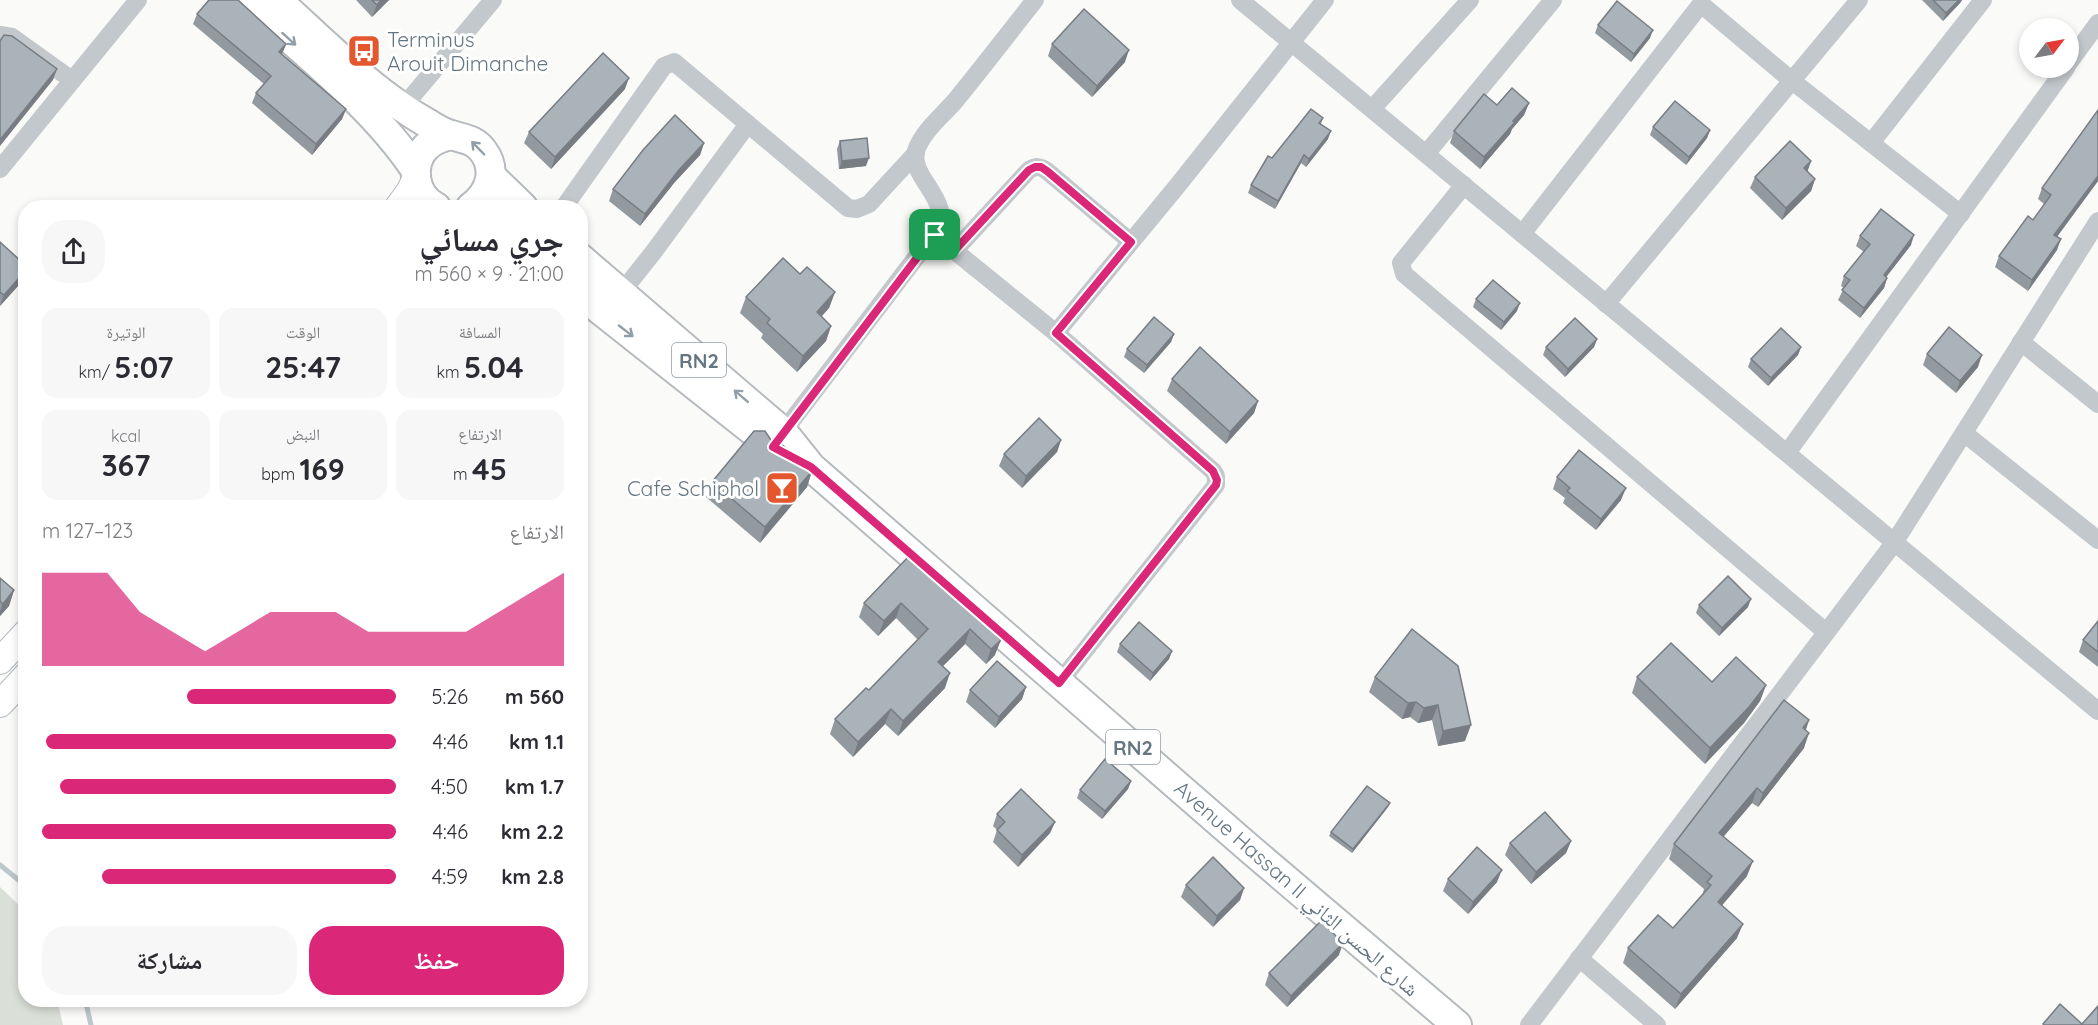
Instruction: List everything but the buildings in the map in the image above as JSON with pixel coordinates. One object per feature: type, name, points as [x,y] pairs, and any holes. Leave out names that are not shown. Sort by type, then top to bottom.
[{"type":"main road","points":[[246,0],[370,114],[402,149],[415,174],[418,189],[427,200]]},
{"type":"main road","points":[[277,0],[366,80],[403,107],[425,122],[451,135],[464,137],[475,143],[484,152],[491,176],[488,188],[480,200]]},
{"type":"main road","points":[[415,174],[419,157],[427,146],[438,138],[451,135]]},
{"type":"main road","points":[[491,176],[516,200]]},
{"type":"main road","name":"Avenue Hassan II شارع الحسن الثاني","points":[[588,265],[778,440]]},
{"type":"main road","name":"Avenue Hassan II شارع الحسن الثاني","points":[[588,300],[778,440],[811,467],[1250,849],[1457,1025]]},
{"type":"street","points":[[0,169],[138,0]]},
{"type":"street","points":[[403,107],[493,0]]},
{"type":"street","points":[[569,200],[664,66],[674,62],[848,208],[857,209],[869,204],[916,153],[923,137],[1035,0]]},
{"type":"street","points":[[1240,0],[2098,711]]},
{"type":"street","points":[[1056,333],[1325,0]]},
{"type":"street","points":[[1371,109],[1470,0]]},
{"type":"street","points":[[1426,154],[1553,0]]},
{"type":"street","points":[[1606,304],[1859,0]]},
{"type":"street","points":[[1871,143],[1983,0]]},
{"type":"street","points":[[1522,234],[1700,1],[1791,80],[1961,214]]},
{"type":"street","points":[[2079,49],[2098,23]]},
{"type":"street","points":[[0,35],[12,37],[72,80]]},
{"type":"street","points":[[1787,453],[2058,78]]},
{"type":"street","points":[[621,293],[748,124]]},
{"type":"street","points":[[778,440],[940,228],[940,208],[919,169],[916,153]]},
{"type":"street","points":[[955,250],[1029,170],[1035,167],[1041,167],[1047,171],[1131,242]]},
{"type":"street","points":[[404,200],[410,192],[415,174]]},
{"type":"street","points":[[1464,185],[1401,263],[1404,274],[1826,632]]},
{"type":"street","points":[[1529,1025],[1894,543],[2021,342],[2092,245],[2098,221]]},
{"type":"street","points":[[935,235],[1056,333],[1213,471],[1217,480],[1216,485],[1059,683]]},
{"type":"street","points":[[2021,342],[2098,404]]},
{"type":"street","points":[[1964,433],[2098,540]]},
{"type":"street","points":[[0,661],[18,642]]},
{"type":"street","points":[[0,704],[18,685]]},
{"type":"street","points":[[1580,958],[1658,1025]]},
{"type":"shaded area","points":[[0,887],[18,904],[18,1007],[59,1007],[63,1025],[0,1025]]},
{"type":"waterway","points":[[0,865],[18,880]]},
{"type":"waterway","points":[[87,1007],[91,1025]]},
{"type":"place","name":"Terminus Arouit Dimanche","points":[[364,51]]},
{"type":"place","name":"Cafe Schiphol","points":[[782,488]]},
{"type":"route","points":[[1041,167],[1131,242],[1056,333],[1216,476],[1216,485],[1059,683],[811,467],[773,447],[935,235],[955,250],[1029,170],[1041,167]]}]
